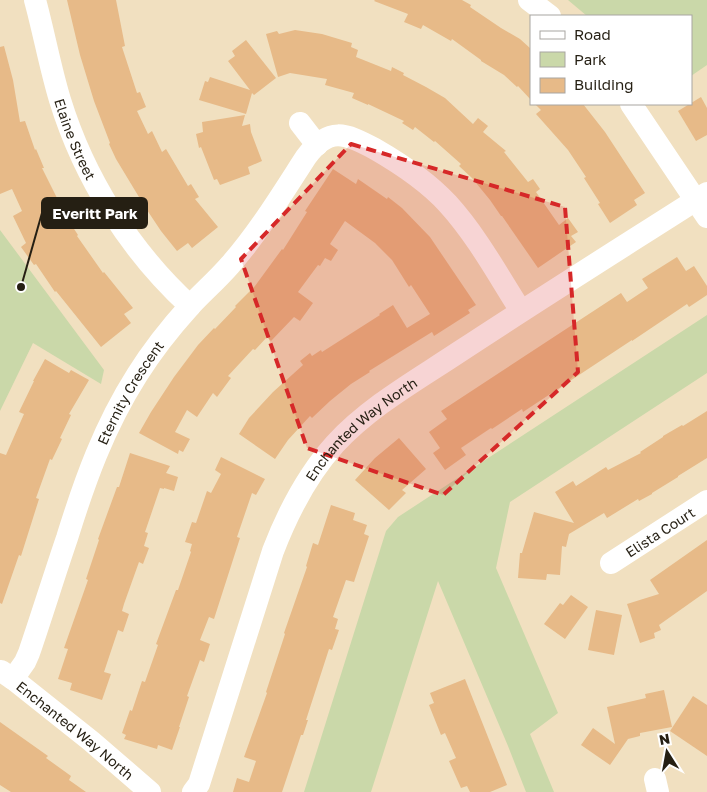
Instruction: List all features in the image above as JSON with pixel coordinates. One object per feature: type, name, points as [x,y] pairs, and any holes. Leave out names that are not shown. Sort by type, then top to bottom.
[{"type":"street","name":"Elaine Street","points":[[35,0],[60,101],[73,136],[94,180],[135,246],[165,281],[190,306]]},
{"type":"street","points":[[529,0],[549,15]]},
{"type":"street","points":[[632,105],[703,203]]},
{"type":"street","points":[[300,123],[316,145]]},
{"type":"street","name":"Eternity Crescent","points":[[6,675],[25,662],[29,653],[84,484],[108,426],[124,397],[158,344],[243,249],[316,145],[328,137],[336,135],[350,137],[389,157],[421,179],[446,202],[467,226],[522,311]]},
{"type":"street","name":"Enchanted Way North","points":[[193,792],[198,784],[273,551],[290,512],[308,479],[336,443],[375,408],[522,311],[703,203]]},
{"type":"street","name":"Elista Court","points":[[611,563],[707,501]]},
{"type":"street","name":"Enchanted Way North","points":[[6,675],[91,741],[150,792]]},
{"type":"highlighted area","points":[[351,144],[565,207],[578,372],[443,495],[307,448],[241,259]]},
{"type":"green space","points":[[568,0],[707,0],[707,65],[692,75],[692,15],[586,15]]},
{"type":"green space","points":[[0,230],[104,370],[101,384],[33,343],[0,411]]},
{"type":"green space","points":[[707,315],[707,373],[510,502],[496,568],[558,713],[530,734],[554,792],[526,792],[438,581],[371,792],[304,792],[386,531],[398,517]]},
{"type":"building","points":[[67,0],[116,0],[125,46],[122,47],[137,93],[140,92],[146,107],[137,111],[148,134],[152,131],[162,152],[166,149],[188,186],[191,184],[199,197],[195,199],[218,227],[192,248],[188,243],[177,251],[145,207],[116,159],[94,101],[80,55]]},
{"type":"building","points":[[462,0],[471,5],[470,7],[520,39],[530,48],[530,99],[504,75],[481,61],[452,39],[451,41],[423,25],[421,29],[404,22],[408,14],[374,1]]},
{"type":"building","points":[[295,30],[322,34],[352,43],[351,47],[358,50],[356,57],[391,71],[392,67],[404,73],[403,75],[445,98],[473,124],[478,118],[488,126],[483,132],[506,151],[504,152],[528,182],[533,179],[540,189],[536,192],[559,225],[568,218],[578,232],[571,236],[576,242],[538,268],[490,200],[472,178],[459,166],[461,164],[435,141],[415,127],[413,130],[402,123],[404,121],[352,98],[354,93],[325,85],[327,79],[290,73],[278,77],[266,34],[277,31],[279,34]]},
{"type":"building","points":[[246,40],[276,78],[254,95],[252,93],[246,114],[199,100],[205,81],[208,82],[210,77],[250,90],[228,61],[235,56],[232,51]]},
{"type":"building","points":[[4,46],[13,80],[20,122],[25,121],[35,150],[44,168],[42,168],[59,202],[57,203],[103,273],[133,308],[124,314],[131,323],[101,347],[55,292],[36,264],[34,265],[21,247],[26,243],[13,216],[22,211],[12,189],[0,194],[0,47]]},
{"type":"building","points":[[701,97],[707,108],[707,135],[696,141],[678,111],[688,105],[692,105],[692,102]]},
{"type":"building","points":[[536,105],[584,105],[605,132],[645,193],[634,200],[637,205],[610,223],[584,178],[586,177],[568,150],[536,114],[541,110]]},
{"type":"building","points":[[245,115],[242,126],[250,124],[251,132],[262,161],[248,167],[250,174],[220,185],[217,179],[214,180],[201,147],[199,148],[196,134],[203,132],[202,122]]},
{"type":"building","points":[[333,169],[356,184],[358,179],[402,208],[430,237],[476,305],[468,310],[470,313],[434,336],[432,332],[351,384],[312,418],[310,416],[288,440],[275,459],[239,434],[249,418],[273,392],[303,365],[300,361],[310,353],[312,356],[321,350],[322,352],[393,305],[407,328],[430,314],[411,285],[409,287],[392,260],[375,243],[345,221],[330,244],[338,250],[331,261],[325,258],[298,292],[313,303],[300,321],[294,317],[271,341],[267,337],[255,350],[253,349],[228,376],[231,378],[217,397],[213,393],[197,417],[187,410],[175,432],[190,439],[183,452],[179,450],[178,454],[139,433],[174,377],[198,345],[255,286],[283,250],[307,212],[305,211]]},
{"type":"building","points":[[677,257],[686,271],[694,266],[707,286],[707,295],[689,307],[687,304],[523,412],[522,409],[461,448],[466,455],[445,470],[433,453],[440,448],[429,432],[447,419],[441,411],[621,293],[627,302],[648,288],[642,279]]},
{"type":"building","points":[[45,359],[69,373],[71,370],[89,380],[69,414],[71,415],[60,438],[62,439],[52,460],[50,459],[36,498],[39,499],[21,556],[19,555],[2,604],[0,603],[0,453],[6,455],[24,414],[19,412]]},
{"type":"building","points":[[707,411],[707,458],[652,494],[639,501],[638,499],[607,518],[604,513],[569,534],[566,547],[562,546],[560,575],[547,574],[546,580],[518,578],[520,553],[522,553],[534,512],[574,523],[555,492],[573,481],[576,486],[606,467],[608,470],[641,453],[663,436]]},
{"type":"building","points":[[399,438],[426,469],[402,490],[406,493],[389,510],[355,480],[375,458]]},
{"type":"building","points":[[130,453],[170,466],[166,473],[178,477],[174,491],[160,488],[145,532],[148,533],[144,546],[149,548],[143,564],[139,562],[124,604],[122,611],[129,614],[123,632],[118,630],[104,672],[111,674],[102,700],[70,690],[72,683],[58,679],[68,649],[64,648],[88,580],[86,579],[98,539],[117,487],[119,487]]},
{"type":"building","points":[[221,457],[265,479],[256,495],[252,493],[237,537],[240,538],[214,619],[209,617],[200,640],[210,644],[204,662],[200,660],[187,696],[189,697],[172,750],[158,745],[157,749],[124,739],[126,735],[122,733],[142,681],[145,682],[158,645],[156,644],[191,552],[192,544],[185,542],[192,522],[196,523],[207,491],[211,493],[221,474],[215,470]]},
{"type":"building","points":[[331,505],[355,513],[353,520],[367,525],[364,534],[369,536],[354,582],[346,580],[333,617],[338,619],[335,629],[339,630],[332,650],[329,649],[306,720],[308,720],[282,792],[233,792],[237,778],[249,782],[256,761],[244,757],[267,693],[313,543],[318,545]]},
{"type":"building","points":[[707,540],[707,591],[659,625],[661,630],[654,633],[655,638],[640,643],[627,604],[659,594],[650,580]]},
{"type":"building","points":[[571,595],[588,607],[565,639],[544,624],[560,603],[563,605]]},
{"type":"building","points":[[596,610],[622,615],[614,655],[588,650]]},
{"type":"building","points":[[465,679],[507,785],[490,792],[470,792],[467,786],[461,788],[449,761],[456,758],[445,733],[441,735],[429,705],[434,703],[430,693]]},
{"type":"building","points":[[664,690],[672,727],[640,733],[640,736],[628,739],[610,765],[581,745],[593,728],[615,744],[607,707],[646,698],[645,694]]},
{"type":"building","points":[[693,696],[707,705],[707,756],[670,731]]},
{"type":"building","points":[[0,722],[48,756],[46,758],[71,776],[69,780],[86,792],[11,792],[0,785]]},
{"type":"place","name":"Everitt Park","points":[[21,287]]}]
